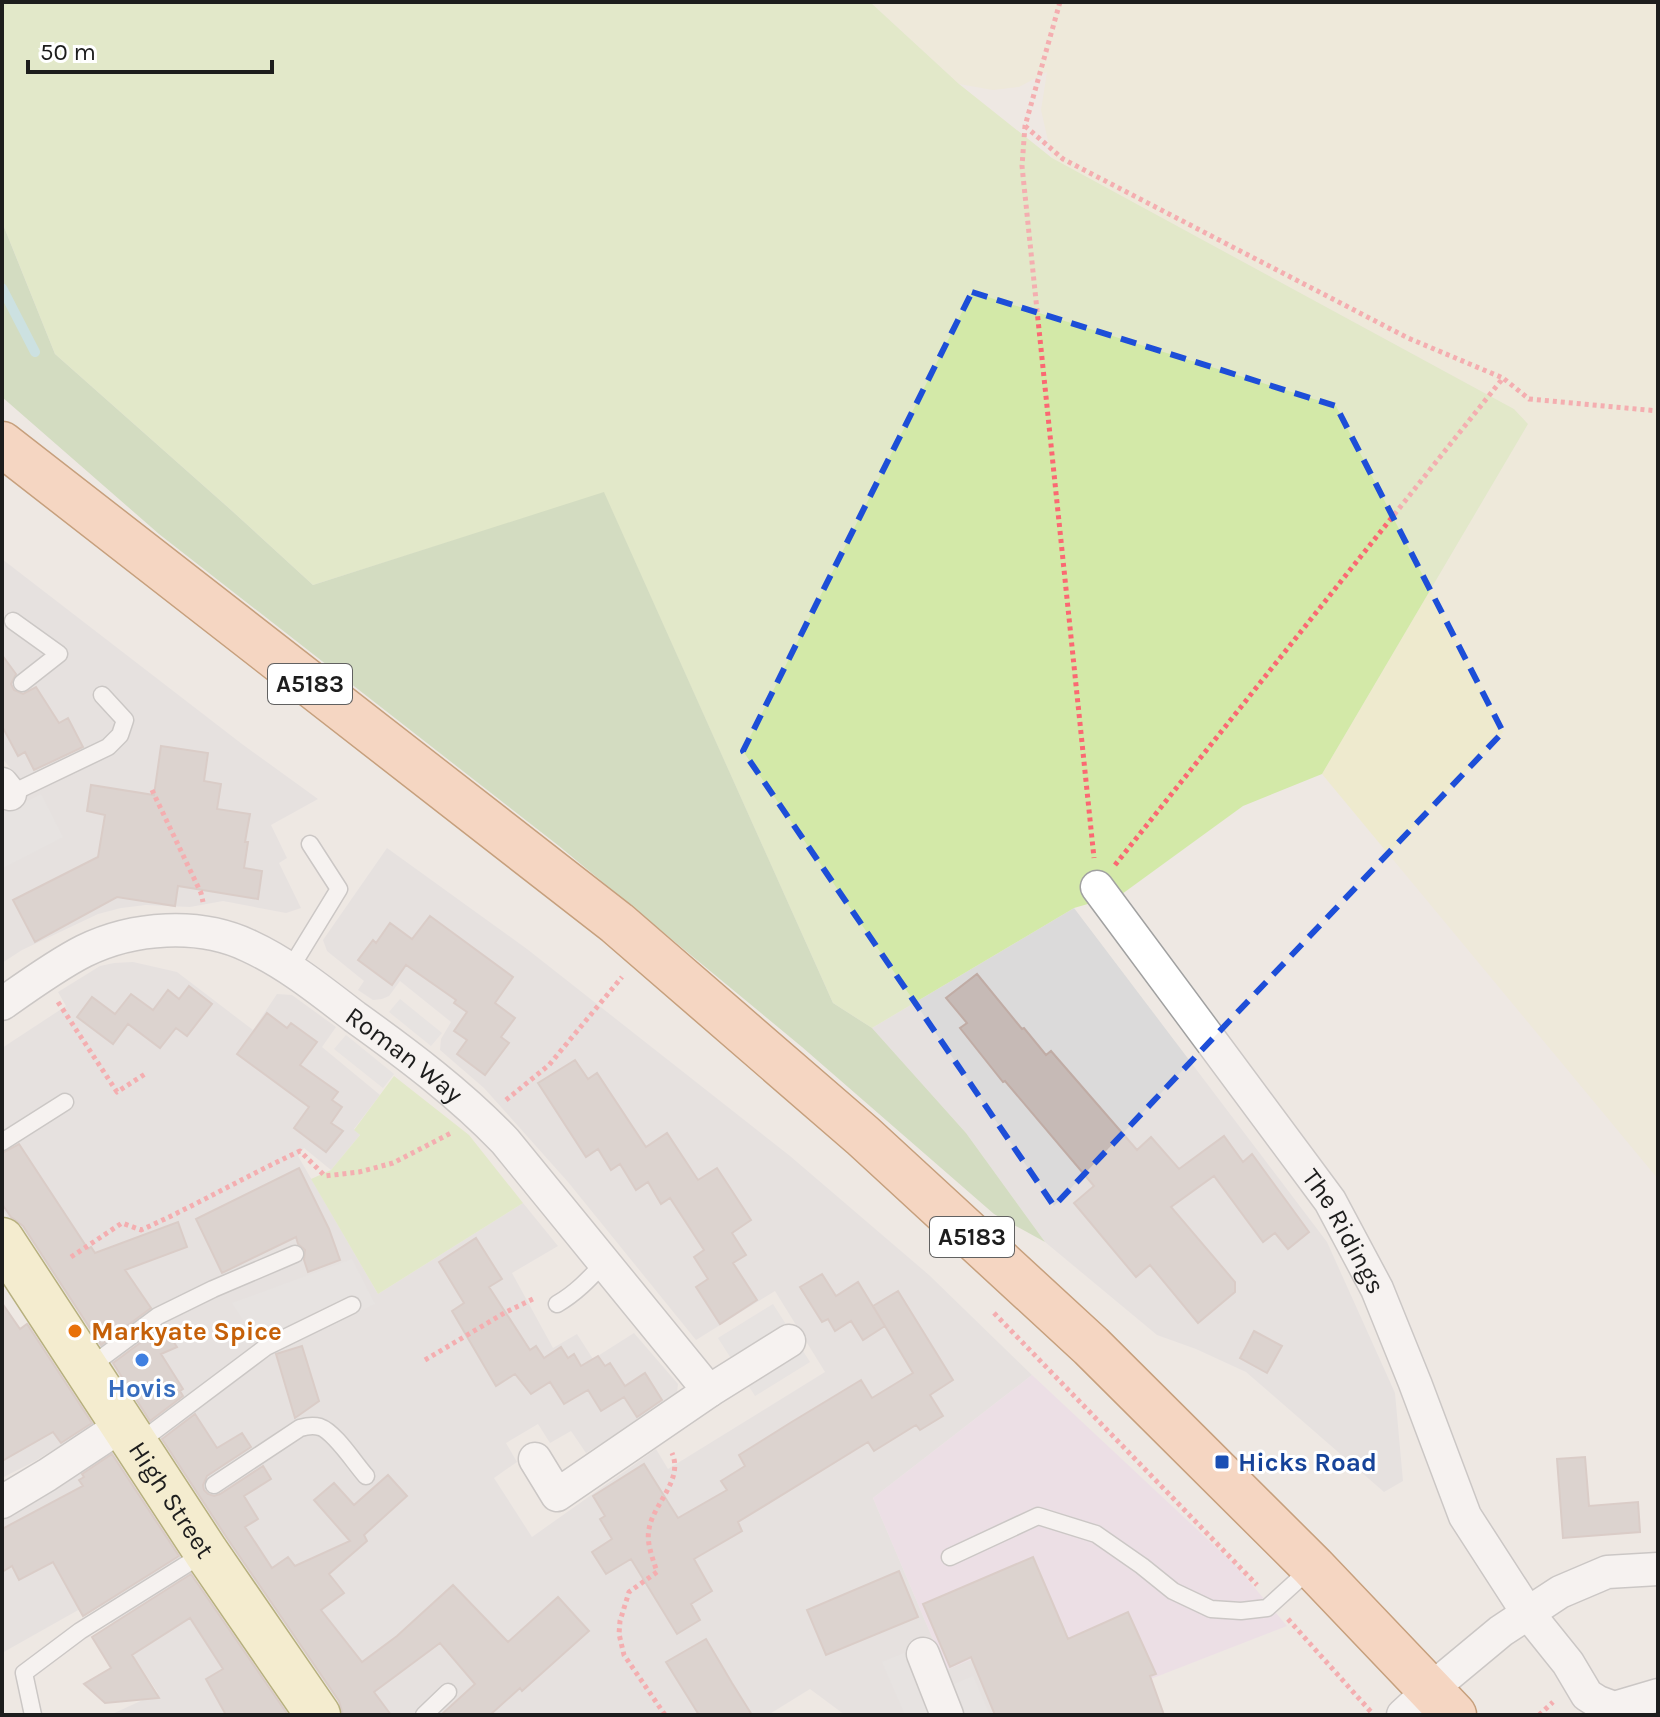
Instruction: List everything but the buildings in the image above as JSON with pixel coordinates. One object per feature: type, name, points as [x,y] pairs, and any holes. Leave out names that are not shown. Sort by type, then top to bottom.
[{"type":"main road","name":"A5183","points":[[2,444],[617,923],[863,1136],[1068,1325],[1313,1567],[1429,1707]]},
{"type":"street","name":"The Ridings","points":[[1097,887],[1330,1201],[1377,1289],[1465,1516],[1527,1612],[1568,1663],[1587,1695],[1598,1702],[1614,1708],[1658,1695]]},
{"type":"street","name":"Roman Way","points":[[2,1004],[83,951],[134,934],[200,932],[248,945],[290,969],[418,1063],[481,1115],[709,1391]]},
{"type":"street","name":"High Street","points":[[7,1260],[131,1434],[194,1497],[206,1552],[307,1711]]},
{"type":"street","points":[[535,1459],[557,1495],[709,1391],[789,1341]]},
{"type":"street","points":[[2,1502],[47,1475],[131,1434]]},
{"type":"street","points":[[1429,1707],[1501,1631],[1560,1592],[1607,1572],[1658,1569]]},
{"type":"street","points":[[923,1654],[947,1715]]},
{"type":"lane","points":[[13,621],[59,654],[22,683]]},
{"type":"lane","points":[[6,789],[108,747],[120,735],[125,720],[102,695]]},
{"type":"lane","points":[[290,969],[339,889],[310,844]]},
{"type":"lane","points":[[2,1142],[65,1102]]},
{"type":"lane","points":[[87,1369],[158,1316],[295,1254]]},
{"type":"lane","points":[[557,1304],[584,1285],[604,1263]]},
{"type":"lane","points":[[131,1434],[266,1347],[352,1305]]},
{"type":"lane","points":[[194,1497],[309,1425],[328,1431],[366,1476]]},
{"type":"lane","points":[[950,1557],[1038,1516],[1096,1534],[1173,1591],[1211,1609],[1241,1611],[1267,1608],[1313,1567]]},
{"type":"lane","points":[[33,1715],[24,1673],[80,1631],[206,1552]]},
{"type":"lane","points":[[424,1715],[448,1692]]},
{"type":"path","points":[[1060,2],[1025,126],[1022,166],[1097,887]]},
{"type":"path","points":[[1025,126],[1063,159],[1408,338],[1503,378],[1529,399],[1658,411]]},
{"type":"path","points":[[1097,887],[1503,378]]},
{"type":"path","points":[[152,790],[201,893],[204,909],[200,932]]},
{"type":"path","points":[[42,977],[117,1092],[145,1074]]},
{"type":"path","points":[[71,1257],[122,1223],[141,1230],[300,1151],[325,1176],[359,1172],[393,1163],[508,1099],[549,1065],[622,977],[634,986]]},
{"type":"path","points":[[425,1360],[533,1299],[557,1304]]},
{"type":"path","points":[[992,1310],[1274,1603],[1374,1715]]},
{"type":"path","points":[[657,1427],[675,1457],[672,1481],[649,1524],[648,1538],[657,1572],[629,1592],[619,1634],[624,1655],[665,1715]]},
{"type":"path","points":[[1539,1715],[1553,1702]]},
{"type":"highlighted area","points":[[972,292],[1336,406],[1503,732],[1054,1206],[743,751]]},
{"type":"shaded area","points":[[870,2],[1658,2],[1658,1179],[1322,774],[1528,424],[1514,409],[1052,158],[1041,110],[1047,72],[1019,87],[993,90],[959,84]]},
{"type":"shaded area","points":[[2,559],[318,799],[271,825],[287,858],[279,863],[301,908],[286,913],[223,901],[190,907],[146,905],[121,908],[98,914],[22,950],[2,963],[2,801],[6,805],[31,794],[2,758]]},
{"type":"shaded area","points":[[41,794],[63,837],[3,868],[2,814]]},
{"type":"shaded area","points":[[387,848],[527,949],[790,1156],[929,1275],[1032,1375],[873,1498],[946,1670],[1062,1621],[1093,1700],[1150,1679],[1164,1715],[845,1715],[810,1689],[768,1715],[339,1715],[2,1209],[2,1048],[66,1006],[58,992],[100,966],[133,962],[177,972],[253,1030],[277,994],[292,995],[336,1027],[322,1047],[380,1095],[354,1129],[360,1135],[331,1170],[304,1148],[298,1156],[378,1294],[523,1203],[558,1246],[512,1273],[553,1348],[577,1334],[593,1359],[634,1333],[678,1384],[677,1393],[666,1405],[586,1453],[571,1431],[550,1443],[538,1424],[506,1443],[517,1462],[494,1478],[532,1537],[656,1449],[668,1469],[825,1372],[775,1291],[696,1340],[568,1182],[484,1088],[440,1050],[441,1039],[451,1022],[400,981],[389,996],[382,999],[373,1000],[358,990],[364,981],[327,951],[323,940]]},
{"type":"shaded area","points":[[1074,908],[1327,1242],[1395,1393],[1403,1481],[1384,1492],[1246,1372],[1157,1335],[1045,1242],[966,1133],[872,1028]]},
{"type":"shaded area","points":[[400,999],[442,1033],[431,1046],[389,1012]]},
{"type":"shaded area","points":[[346,1035],[394,1074],[383,1088],[334,1049]]},
{"type":"shaded area","points":[[352,1259],[375,1304],[266,1354],[232,1303]]},
{"type":"shaded area","points":[[773,1304],[810,1362],[755,1396],[718,1338]]},
{"type":"shaded area","points":[[33,1321],[99,1422],[2,1478],[2,1341]]},
{"type":"shaded area","points":[[1032,1375],[1236,1566],[1287,1626],[1094,1701],[1062,1621],[946,1670],[873,1498]]},
{"type":"shaded area","points":[[117,1449],[295,1715],[110,1715],[158,1693],[96,1600],[2,1653],[2,1516]]},
{"type":"shaded area","points":[[904,1653],[923,1697],[973,1676],[990,1715],[905,1715],[882,1662]]},
{"type":"green space","points":[[2,2],[870,2],[959,84],[1052,158],[1514,409],[1528,424],[1322,774],[1243,806],[1122,894],[1074,908],[872,1028],[833,1003],[604,493],[313,585],[55,354],[2,222]]},
{"type":"green space","points":[[2,222],[55,354],[313,585],[604,492],[833,1003],[872,1028],[966,1133],[1045,1242],[994,1214],[802,1047],[559,846],[159,534],[2,397]]},
{"type":"green space","points":[[394,1076],[469,1135],[523,1203],[378,1294],[311,1179],[331,1170],[360,1135],[354,1130]]},
{"type":"waterway","points":[[2,288],[35,352]]},
{"type":"place","name":"Markyate Spice","points":[[75,1331]]},
{"type":"place","name":"Hovis","points":[[142,1360]]},
{"type":"place","name":"Hicks Road","points":[[1222,1462]]}]
